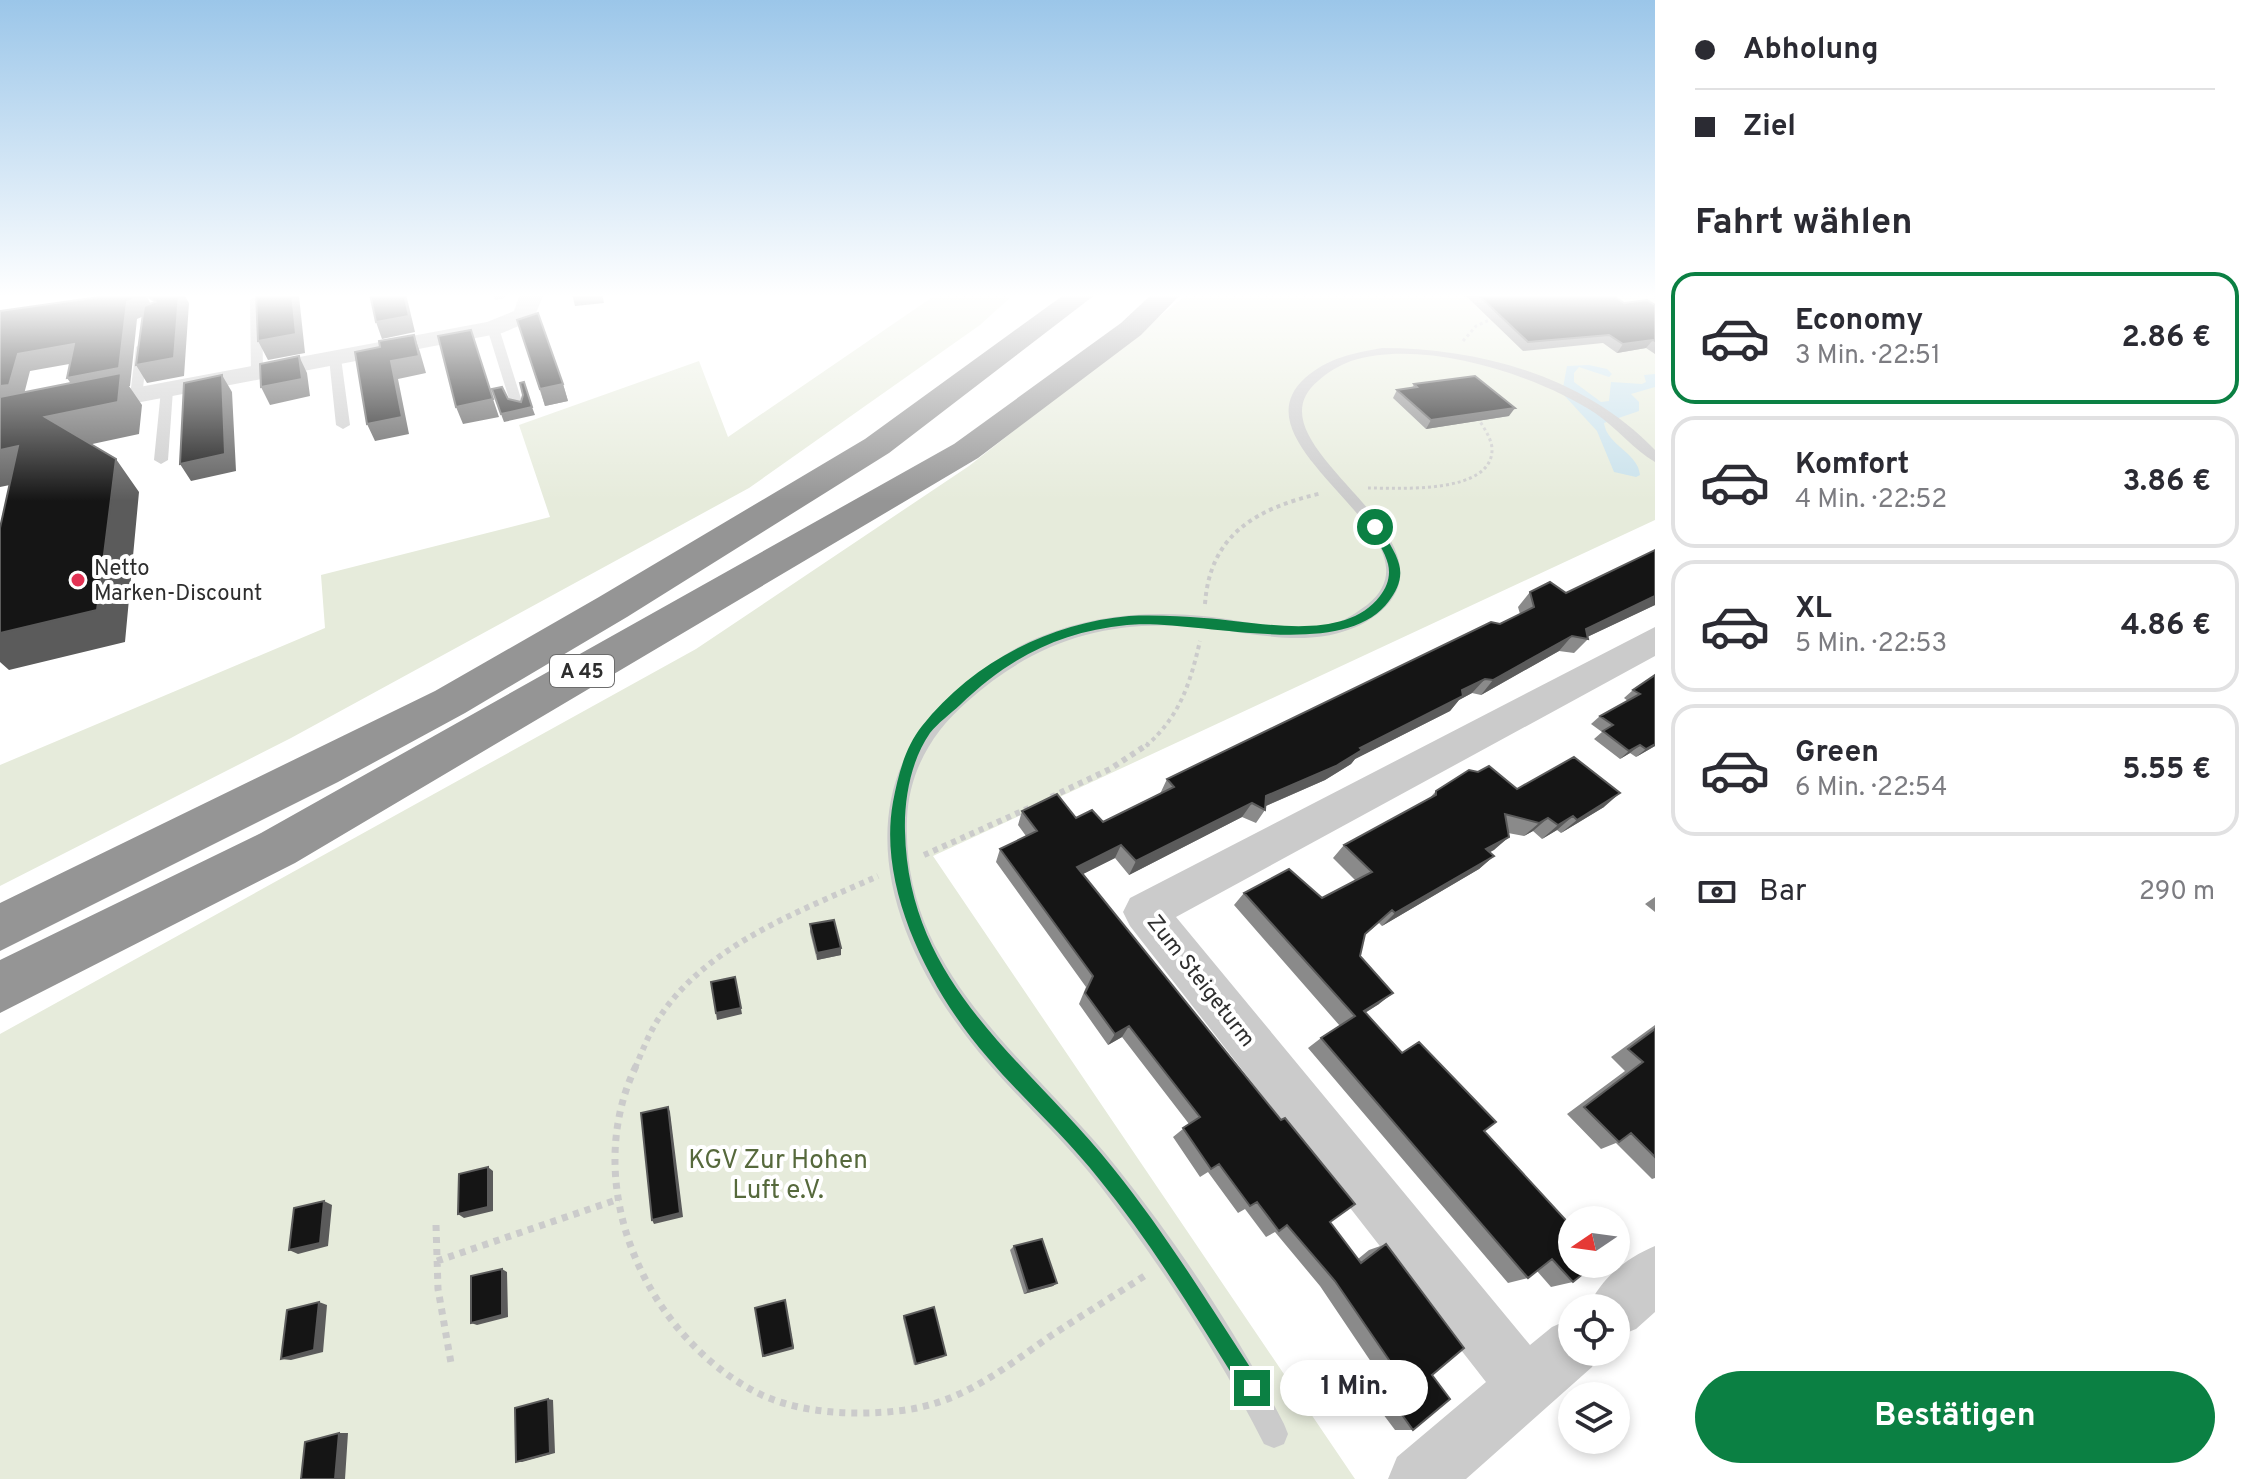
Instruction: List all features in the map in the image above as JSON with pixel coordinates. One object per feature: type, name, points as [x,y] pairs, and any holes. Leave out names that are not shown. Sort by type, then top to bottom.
[{"type":"highway","name":"A 45","points":[[0,928],[190,837],[450,702],[877,446],[986,363]]},
{"type":"highway","name":"A 45","points":[[0,987],[278,848],[887,495],[1047,363]]},
{"type":"highway","points":[[887,495],[966,451],[1085,363]]},
{"type":"street","points":[[0,421],[309,363]]},
{"type":"street","name":"Zum Steigeturm","points":[[1527,1387],[1145,912],[1655,640]]},
{"type":"street","points":[[1630,1296],[1655,1274]]},
{"type":"street","points":[[1419,1479],[1558,1359]]},
{"type":"lane","points":[[136,396],[140,363]]},
{"type":"lane","points":[[257,363],[257,373]]},
{"type":"lane","points":[[336,363],[343,425]]},
{"type":"lane","points":[[504,363],[517,405]]},
{"type":"lane","points":[[1274,1434],[1252,1388],[1170,1259],[1105,1172],[991,1050],[953,997],[912,919],[898,867],[897,817],[906,770],[926,730],[984,674],[1012,655],[1057,635],[1128,621],[1205,622],[1267,631],[1325,630],[1356,621],[1378,607],[1393,587],[1394,565],[1385,541],[1345,489],[1315,458],[1297,427],[1294,404],[1308,381],[1336,363]]},
{"type":"lane","points":[[1484,363],[1535,377],[1569,393],[1619,424],[1655,458]]},
{"type":"lane","points":[[161,460],[167,390]]},
{"type":"path","points":[[1047,799],[1098,774],[1163,732],[1187,694],[1205,622],[1204,586],[1209,569],[1216,554],[1236,530],[1288,499],[1345,489],[1458,483],[1488,467],[1492,446],[1460,379],[1459,363]]},
{"type":"path","points":[[1034,805],[764,930],[710,962],[683,987],[657,1020],[635,1064],[620,1111],[615,1156],[623,1229],[647,1289],[666,1318],[710,1366],[775,1403],[839,1416],[898,1411],[973,1390],[1170,1259]]},
{"type":"path","points":[[437,1261],[619,1199]]},
{"type":"path","points":[[436,1225],[437,1261],[451,1363]]},
{"type":"green space","points":[[700,363],[728,437],[836,363],[926,363],[749,488],[291,738],[0,886],[0,765],[325,628],[321,575],[550,517],[519,425]]},
{"type":"green space","name":"KGV Zur Hohen Luft e.V.","points":[[1100,363],[1655,363],[1655,520],[933,856],[1355,1479],[0,1479],[0,1034],[696,649],[969,466]]},
{"type":"water","points":[[1589,365],[1607,369],[1612,374],[1609,377],[1579,367],[1574,373],[1574,382],[1601,402],[1609,401],[1611,382],[1642,384],[1646,382],[1644,375],[1655,374],[1655,387],[1631,394],[1639,402],[1639,411],[1604,423],[1611,438],[1634,460],[1640,475],[1636,477],[1614,472],[1597,431],[1562,393],[1567,366]]},
{"type":"building","points":[[0,363],[15,363],[9,385],[0,386]]},
{"type":"building","points":[[70,363],[120,363],[119,368],[67,378]]},
{"type":"building","points":[[300,363],[302,379],[261,387],[260,364]]},
{"type":"building","points":[[357,363],[391,363],[402,417],[367,424]]},
{"type":"building","points":[[445,363],[482,363],[493,399],[456,407]]},
{"type":"building","points":[[531,363],[556,363],[563,384],[540,389]]},
{"type":"building","points":[[121,373],[118,402],[45,417],[116,459],[97,610],[0,633],[0,528],[18,446],[0,450],[0,397]]},
{"type":"building","points":[[222,375],[225,454],[180,464],[184,383]]},
{"type":"building","points":[[1475,376],[1515,408],[1431,420],[1397,390],[1417,387],[1414,384]]},
{"type":"building","points":[[524,382],[532,407],[501,414],[492,389],[502,387],[508,399],[521,402],[520,383]]},
{"type":"building","points":[[1655,550],[1655,596],[1586,629],[1588,639],[1572,636],[1493,680],[1485,679],[1462,690],[1463,696],[1360,748],[1362,750],[1336,766],[1266,796],[1265,810],[1252,803],[1136,861],[1121,845],[1077,867],[1281,1120],[1285,1118],[1355,1204],[1330,1222],[1361,1263],[1386,1244],[1464,1348],[1432,1375],[1450,1399],[1413,1430],[1395,1405],[1411,1392],[1335,1281],[1287,1225],[1279,1231],[1257,1202],[1250,1206],[1219,1164],[1211,1169],[1183,1128],[1200,1117],[1129,1026],[1115,1034],[1085,993],[1093,976],[1000,849],[1037,831],[1022,811],[1057,794],[1076,818],[1092,810],[1103,822],[1174,787],[1167,779],[1491,622],[1500,624],[1534,607],[1530,592],[1550,582],[1566,593]]},
{"type":"building","points":[[1655,675],[1655,744],[1646,749],[1640,745],[1629,751],[1603,731],[1613,725],[1600,716],[1640,694],[1633,690]]},
{"type":"building","points":[[1574,757],[1620,793],[1577,820],[1573,816],[1558,825],[1548,818],[1539,823],[1505,814],[1509,837],[1486,849],[1494,856],[1395,913],[1392,910],[1365,934],[1360,956],[1393,993],[1364,1011],[1402,1053],[1419,1042],[1496,1122],[1484,1131],[1558,1212],[1558,1266],[1552,1259],[1528,1278],[1321,1038],[1355,1016],[1244,893],[1289,869],[1322,898],[1372,872],[1344,845],[1436,795],[1436,791],[1469,770],[1478,772],[1489,766],[1517,789]]},
{"type":"building","points":[[834,920],[841,948],[817,953],[810,924]]},
{"type":"building","points":[[735,977],[741,1008],[716,1013],[711,982]]},
{"type":"building","points":[[1655,1029],[1655,1157],[1631,1133],[1619,1142],[1584,1107],[1643,1062],[1628,1049]]},
{"type":"building","points":[[668,1107],[680,1213],[652,1220],[641,1113]]},
{"type":"building","points":[[488,1167],[488,1207],[458,1214],[459,1174]]},
{"type":"building","points":[[324,1201],[320,1243],[289,1250],[294,1208]]},
{"type":"building","points":[[1042,1239],[1057,1283],[1028,1291],[1014,1246]]},
{"type":"building","points":[[502,1269],[502,1315],[471,1323],[471,1276]]},
{"type":"building","points":[[785,1300],[793,1347],[763,1356],[755,1308]]},
{"type":"building","points":[[319,1302],[314,1350],[281,1359],[287,1310]]},
{"type":"building","points":[[934,1307],[946,1355],[916,1364],[904,1316]]},
{"type":"building","points":[[548,1399],[550,1453],[516,1462],[515,1408]]},
{"type":"building","points":[[339,1433],[335,1479],[301,1479],[305,1442]]},
{"type":"place","name":"Netto Marken-Discount","points":[[78,580]]},
{"type":"route","points":[[1252,1388],[1170,1259],[1105,1172],[991,1050],[953,997],[912,919],[898,867],[897,817],[906,770],[926,730],[984,674],[1012,655],[1057,635],[1128,621],[1171,619],[1295,632],[1341,627],[1378,607],[1393,587],[1394,565],[1385,541],[1375,527]]}]
